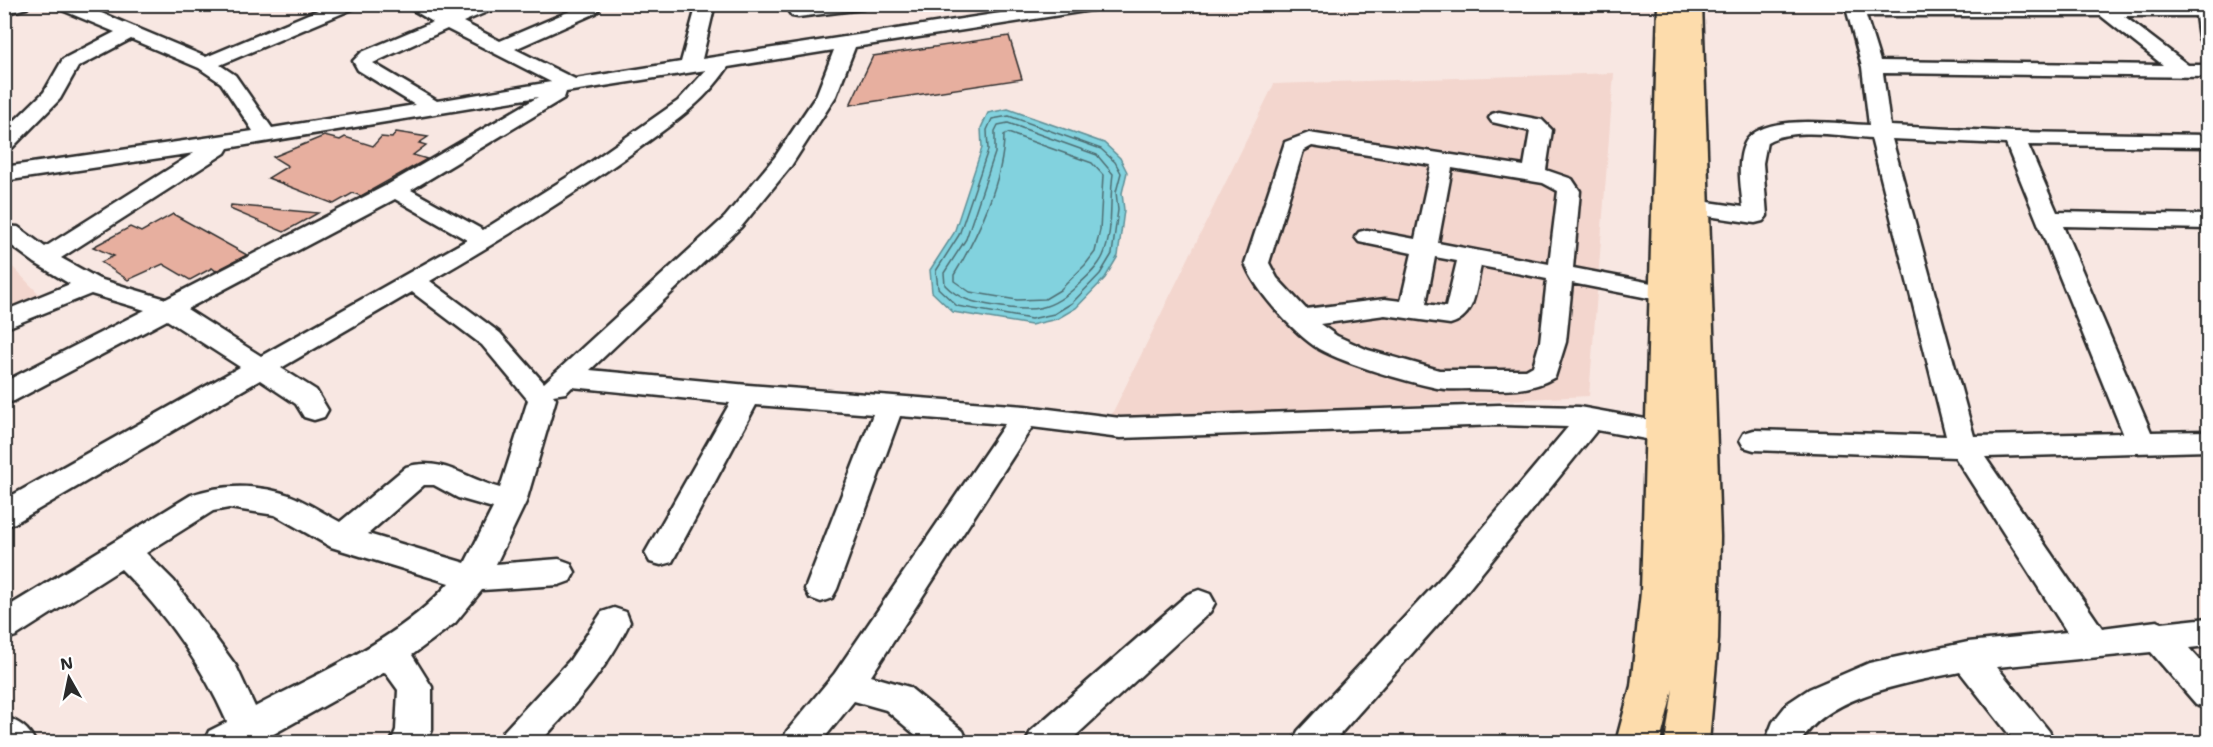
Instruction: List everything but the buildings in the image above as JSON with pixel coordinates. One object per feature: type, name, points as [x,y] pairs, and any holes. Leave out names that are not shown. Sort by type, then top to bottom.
[{"type":"main road","points":[[1638,742],[1646,720],[1657,664],[1663,534],[1662,432],[1665,368],[1663,294],[1669,4]]},
{"type":"main road","points":[[1687,742],[1696,673],[1702,567],[1691,4]]},
{"type":"street","points":[[63,4],[105,24],[206,64],[228,79],[266,135]]},
{"type":"street","points":[[105,24],[115,4]]},
{"type":"street","points":[[206,64],[349,4]]},
{"type":"street","points":[[412,4],[445,23],[501,48],[572,85]]},
{"type":"street","points":[[436,109],[364,66],[363,61],[490,4]]},
{"type":"street","points":[[690,67],[706,4]]},
{"type":"street","points":[[798,12],[863,4]]},
{"type":"street","points":[[982,4],[996,20]]},
{"type":"street","points":[[4,174],[226,142],[572,85],[1092,5]]},
{"type":"street","points":[[2093,643],[1963,447],[1880,132],[1872,67],[1855,7],[2104,10],[2204,8],[2208,38]]},
{"type":"street","points":[[501,48],[590,9]]},
{"type":"street","points":[[2104,10],[2184,71]]},
{"type":"street","points":[[4,143],[53,95],[70,63],[130,32]]},
{"type":"street","points":[[124,552],[162,590],[224,676],[235,736],[391,652],[443,614],[473,578],[511,502],[542,399],[733,222],[783,161],[826,96],[847,43]]},
{"type":"street","points":[[4,516],[484,240],[596,169],[685,105],[709,80],[721,62]]},
{"type":"street","points":[[1872,67],[2208,71]]},
{"type":"street","points":[[4,394],[395,190],[572,85]]},
{"type":"street","points":[[1499,118],[1535,124],[1541,130],[1534,175]]},
{"type":"street","points":[[1694,207],[1755,216],[1752,172],[1755,143],[1761,136],[1795,128],[2014,138],[2208,141]]},
{"type":"street","points":[[2014,138],[2141,441]]},
{"type":"street","points":[[1319,139],[1443,160],[1549,177],[1564,184],[1569,191],[1553,342],[1548,365],[1541,374],[1525,380],[1439,379],[1394,368],[1359,356],[1328,342],[1309,328],[1268,284],[1260,272],[1257,263],[1293,147],[1309,140],[1319,139]]},
{"type":"street","points":[[44,258],[226,142]]},
{"type":"street","points":[[1412,310],[1443,160]]},
{"type":"street","points":[[395,190],[484,240]]},
{"type":"street","points":[[2048,219],[2208,222]]},
{"type":"street","points":[[4,233],[10,232],[44,258],[90,285],[167,308],[306,397],[314,410]]},
{"type":"street","points":[[1367,237],[1695,300]]},
{"type":"street","points":[[1299,318],[1367,308],[1412,310],[1450,316],[1457,312],[1471,256]]},
{"type":"street","points":[[414,282],[491,339],[542,399]]},
{"type":"street","points":[[4,321],[90,285]]},
{"type":"street","points":[[565,377],[748,395],[1025,416],[1120,428],[1419,416],[1531,415],[1590,419],[1662,432]]},
{"type":"street","points":[[661,552],[748,395]]},
{"type":"street","points":[[821,589],[890,405]]},
{"type":"street","points":[[800,742],[847,684],[1025,416]]},
{"type":"street","points":[[1311,742],[1453,586],[1590,419]]},
{"type":"street","points":[[1754,440],[1963,447],[2208,441]]},
{"type":"street","points":[[342,538],[416,475],[441,474],[467,489],[511,502]]},
{"type":"street","points":[[4,626],[202,502],[216,498],[229,497],[281,504],[342,538],[473,578],[559,572]]},
{"type":"street","points":[[1044,742],[1199,603]]},
{"type":"street","points":[[517,742],[576,679],[604,641],[614,622]]},
{"type":"street","points":[[1783,742],[1786,733],[1800,714],[1821,700],[1881,673],[1968,656],[2208,632]]},
{"type":"street","points":[[2157,636],[2208,693]]},
{"type":"street","points":[[391,652],[415,687],[414,730],[409,742]]},
{"type":"street","points":[[1968,656],[2036,742]]},
{"type":"street","points":[[847,684],[897,698],[950,742]]},
{"type":"street","points":[[4,732],[17,742]]},
{"type":"shaded area","points":[[1614,73],[1589,396],[1109,420],[1274,84]]},
{"type":"shaded area","points":[[4,258],[42,297],[4,313]]},
{"type":"water","points":[[1008,109],[1104,143],[1120,158],[1127,172],[1122,193],[1124,210],[1118,256],[1105,278],[1076,308],[1057,319],[1031,325],[953,312],[932,292],[930,270],[954,233],[982,148],[981,128],[988,113]]}]
